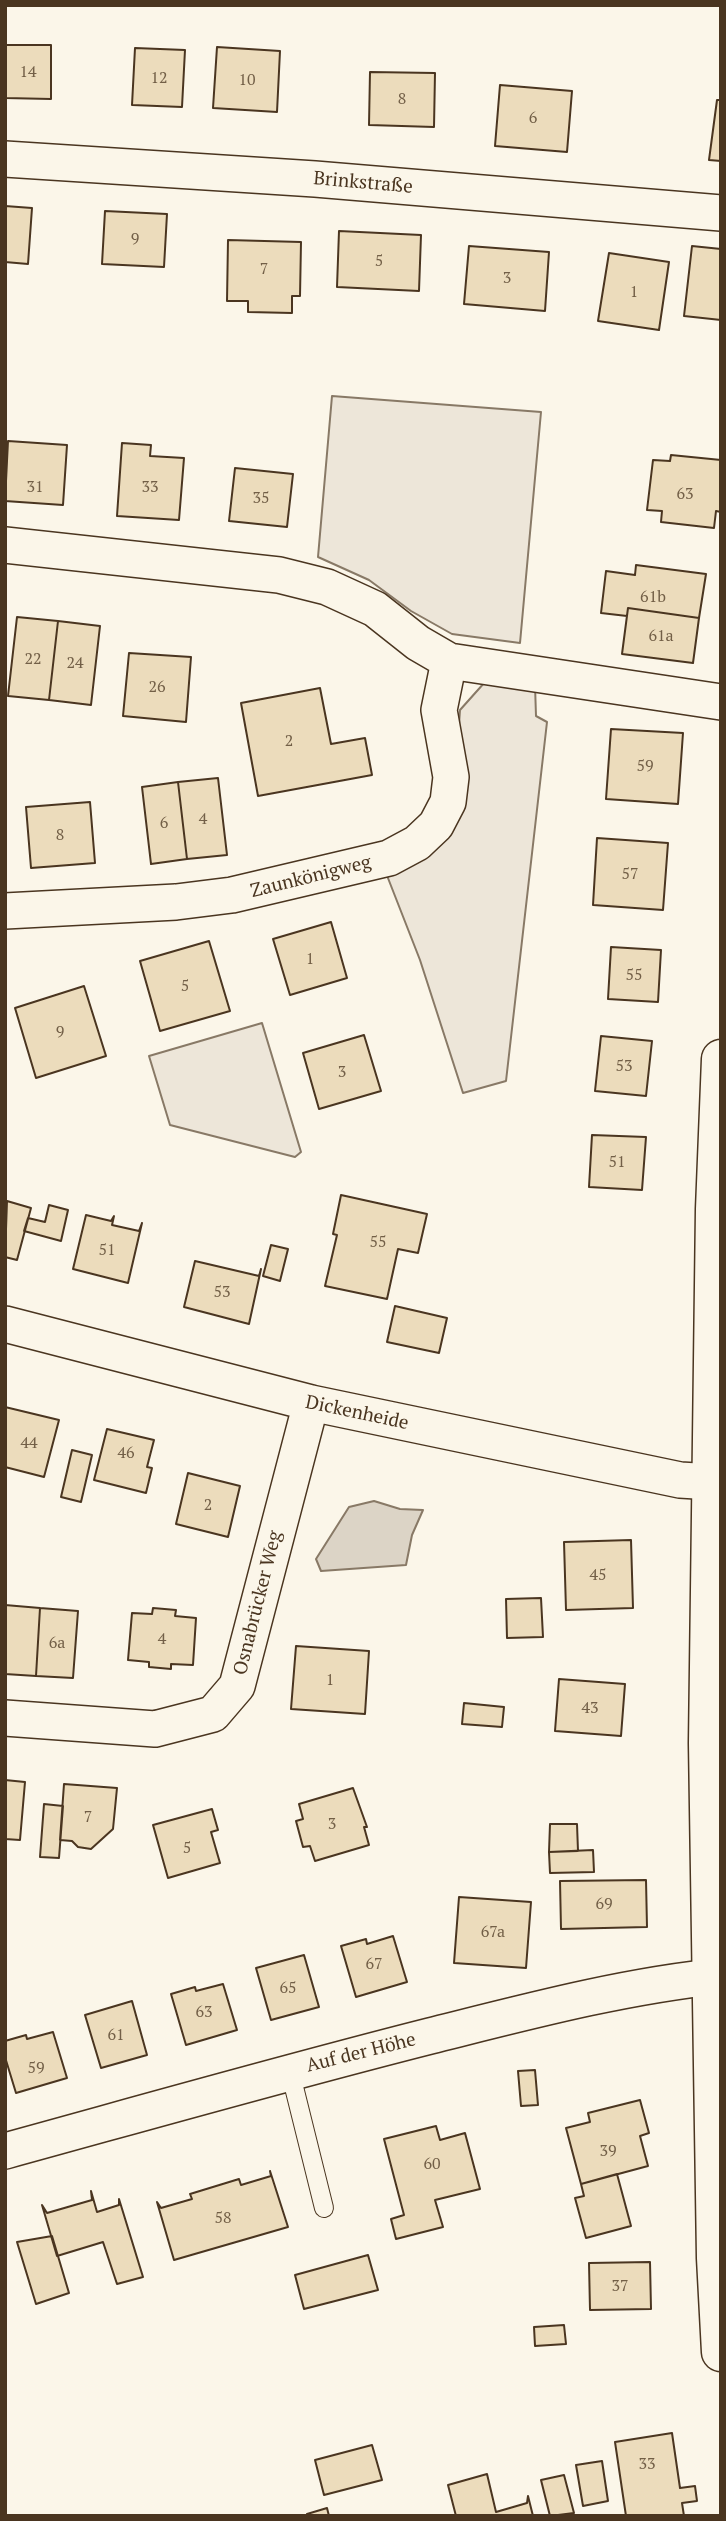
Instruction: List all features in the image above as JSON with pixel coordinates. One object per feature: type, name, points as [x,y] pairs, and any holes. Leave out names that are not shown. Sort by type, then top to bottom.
[{"type":"street","name":"Brinkstraße","points":[[5,159],[315,179],[721,213]]},
{"type":"street","points":[[5,545],[279,575],[327,587],[375,610],[418,643],[449,661],[721,702]]},
{"type":"street","name":"Zaunkönigweg","points":[[5,911],[176,902],[232,895],[389,858],[417,843],[436,825],[449,802],[451,777],[439,710],[449,661]]},
{"type":"street","points":[[720,1064],[715,1209],[708,1743],[721,2352]]},
{"type":"street","name":"Dickenheide","points":[[5,1324],[312,1404],[680,1480],[713,1482]]},
{"type":"street","name":"Osnabrücker Weg","points":[[5,1718],[155,1729],[213,1714],[237,1686],[312,1404]]},
{"type":"street","name":"Auf der Höhe","points":[[5,2151],[290,2071],[510,2016],[674,1980],[715,1977]]},
{"type":"lane","points":[[290,2071],[324,2207]]},
{"type":"shaded area","points":[[332,396],[541,412],[520,643],[452,634],[411,611],[369,580],[318,557]]},
{"type":"shaded area","points":[[485,682],[535,685],[536,716],[547,722],[506,1081],[463,1093],[420,960],[386,873],[402,866],[458,739],[460,710]]},
{"type":"shaded area","points":[[262,1023],[301,1152],[295,1157],[170,1125],[149,1056]]},
{"type":"shaded area","points":[[374,1501],[400,1509],[423,1510],[412,1535],[406,1565],[321,1571],[316,1559],[349,1507]]},
{"type":"building","points":[[5,45],[51,45],[51,99],[5,98]]},
{"type":"building","points":[[217,47],[280,51],[277,112],[213,108]]},
{"type":"building","points":[[135,48],[185,50],[182,107],[132,105]]},
{"type":"building","points":[[370,72],[435,73],[434,127],[369,125]]},
{"type":"building","points":[[500,85],[572,91],[567,152],[495,146]]},
{"type":"building","points":[[717,100],[721,100],[721,161],[709,160]]},
{"type":"building","points":[[5,206],[32,208],[28,264],[5,262]]},
{"type":"building","points":[[105,211],[167,214],[164,267],[102,264]]},
{"type":"building","points":[[339,231],[421,235],[419,291],[337,287]]},
{"type":"building","points":[[228,240],[301,242],[300,296],[292,296],[292,313],[248,312],[248,301],[227,301]]},
{"type":"building","points":[[469,246],[549,252],[545,311],[464,304]]},
{"type":"building","points":[[692,246],[721,249],[721,320],[684,316]]},
{"type":"building","points":[[609,253],[669,262],[659,330],[598,321]]},
{"type":"building","points":[[8,441],[67,445],[63,505],[5,501]]},
{"type":"building","points":[[122,443],[151,445],[150,456],[184,458],[179,520],[117,516]]},
{"type":"building","points":[[671,455],[721,460],[721,512],[716,511],[714,528],[661,522],[662,511],[647,510],[653,460],[670,461]]},
{"type":"building","points":[[235,468],[293,474],[287,527],[229,521]]},
{"type":"building","points":[[636,565],[706,574],[699,618],[628,608],[627,616],[601,613],[606,571],[635,575]]},
{"type":"building","points":[[628,608],[699,618],[693,663],[622,654]]},
{"type":"building","points":[[17,617],[58,621],[49,700],[8,696]]},
{"type":"building","points":[[58,621],[100,626],[91,705],[49,700]]},
{"type":"building","points":[[129,653],[191,657],[186,722],[123,716]]},
{"type":"building","points":[[320,688],[331,744],[365,738],[372,775],[258,796],[241,703]]},
{"type":"building","points":[[611,729],[683,733],[678,804],[606,799]]},
{"type":"building","points":[[218,778],[227,855],[187,859],[178,782]]},
{"type":"building","points":[[178,782],[187,859],[151,864],[142,787]]},
{"type":"building","points":[[90,802],[95,863],[31,868],[26,807]]},
{"type":"building","points":[[597,838],[668,843],[663,910],[593,905]]},
{"type":"building","points":[[331,922],[347,978],[290,995],[273,939]]},
{"type":"building","points":[[209,941],[230,1011],[160,1031],[140,961]]},
{"type":"building","points":[[611,947],[661,950],[658,1002],[608,999]]},
{"type":"building","points":[[84,986],[106,1056],[36,1078],[15,1008]]},
{"type":"building","points":[[364,1035],[381,1091],[319,1109],[303,1053]]},
{"type":"building","points":[[601,1036],[652,1041],[646,1096],[595,1091]]},
{"type":"building","points":[[592,1135],[646,1137],[642,1190],[589,1187]]},
{"type":"building","points":[[341,1195],[427,1214],[418,1253],[398,1249],[387,1299],[325,1286],[337,1235],[333,1234]]},
{"type":"building","points":[[7,1201],[31,1208],[17,1260],[5,1257]]},
{"type":"building","points":[[49,1205],[68,1210],[61,1241],[24,1231],[28,1218],[45,1222]]},
{"type":"building","points":[[86,1215],[111,1221],[114,1216],[112,1225],[139,1231],[142,1223],[128,1283],[73,1269]]},
{"type":"building","points":[[271,1245],[288,1249],[280,1281],[263,1276]]},
{"type":"building","points":[[195,1261],[259,1276],[261,1269],[249,1324],[184,1307]]},
{"type":"building","points":[[395,1306],[447,1318],[439,1353],[387,1342]]},
{"type":"building","points":[[5,1407],[59,1420],[44,1477],[5,1467]]},
{"type":"building","points":[[107,1429],[154,1440],[147,1467],[152,1468],[146,1493],[94,1480]]},
{"type":"building","points":[[72,1450],[92,1455],[81,1502],[61,1497]]},
{"type":"building","points":[[188,1473],[240,1486],[228,1537],[176,1524]]},
{"type":"building","points":[[631,1540],[633,1608],[566,1610],[564,1542]]},
{"type":"building","points":[[541,1598],[543,1637],[507,1638],[506,1599]]},
{"type":"building","points":[[5,1605],[40,1608],[36,1676],[5,1674]]},
{"type":"building","points":[[40,1608],[78,1611],[73,1678],[36,1676]]},
{"type":"building","points":[[153,1608],[176,1610],[175,1616],[196,1618],[193,1665],[171,1664],[171,1669],[149,1667],[149,1662],[128,1660],[132,1613],[152,1614]]},
{"type":"building","points":[[296,1646],[369,1651],[365,1714],[291,1709]]},
{"type":"building","points":[[559,1679],[625,1684],[621,1736],[555,1731]]},
{"type":"building","points":[[464,1703],[504,1707],[502,1727],[462,1724]]},
{"type":"building","points":[[5,1780],[25,1782],[20,1840],[5,1839]]},
{"type":"building","points":[[64,1784],[117,1788],[113,1829],[91,1849],[78,1847],[72,1841],[60,1840]]},
{"type":"building","points":[[353,1788],[367,1827],[364,1827],[369,1845],[315,1861],[310,1846],[303,1847],[296,1821],[303,1819],[299,1804]]},
{"type":"building","points":[[44,1804],[63,1806],[59,1858],[40,1857]]},
{"type":"building","points":[[212,1809],[218,1830],[211,1832],[220,1863],[168,1878],[153,1825]]},
{"type":"building","points":[[550,1824],[577,1824],[578,1851],[549,1852]]},
{"type":"building","points":[[593,1850],[594,1872],[550,1873],[549,1852]]},
{"type":"building","points":[[646,1880],[647,1927],[561,1929],[560,1881]]},
{"type":"building","points":[[459,1897],[531,1902],[526,1968],[454,1963]]},
{"type":"building","points":[[393,1936],[407,1982],[356,1997],[341,1946],[366,1939],[367,1944]]},
{"type":"building","points":[[304,1955],[319,2007],[271,2020],[256,1968]]},
{"type":"building","points":[[223,1984],[237,2030],[186,2045],[171,1994],[195,1987],[196,1991]]},
{"type":"building","points":[[132,2001],[147,2055],[101,2068],[85,2015]]},
{"type":"building","points":[[53,2032],[67,2078],[16,2093],[5,2057],[5,2041]]},
{"type":"building","points":[[535,2070],[538,2105],[521,2106],[518,2071]]},
{"type":"building","points":[[640,2100],[649,2133],[640,2136],[648,2166],[581,2184],[566,2128],[590,2122],[588,2113]]},
{"type":"building","points":[[436,2126],[440,2140],[465,2133],[480,2189],[435,2200],[443,2227],[396,2239],[391,2219],[404,2215],[384,2139]]},
{"type":"building","points":[[270,2171],[288,2227],[174,2260],[157,2202],[161,2208],[192,2199],[190,2194],[239,2179],[241,2185],[271,2176]]},
{"type":"building","points":[[617,2174],[631,2226],[586,2238],[575,2198],[584,2196],[581,2184]]},
{"type":"building","points":[[91,2191],[97,2212],[119,2205],[119,2199],[143,2277],[117,2284],[103,2242],[57,2256],[42,2205],[47,2213],[92,2200]]},
{"type":"building","points":[[52,2236],[69,2293],[36,2304],[17,2242]]},
{"type":"building","points":[[368,2255],[378,2290],[304,2309],[295,2275]]},
{"type":"building","points":[[650,2262],[651,2309],[590,2310],[589,2263]]},
{"type":"building","points":[[564,2325],[566,2344],[535,2346],[534,2327]]},
{"type":"building","points":[[672,2433],[680,2488],[695,2486],[697,2501],[682,2503],[684,2516],[626,2516],[615,2442]]},
{"type":"building","points":[[372,2445],[382,2480],[324,2495],[315,2460]]},
{"type":"building","points":[[602,2461],[608,2501],[583,2506],[576,2465]]},
{"type":"building","points":[[487,2474],[496,2512],[527,2503],[528,2496],[533,2516],[456,2516],[448,2485]]},
{"type":"building","points":[[564,2475],[574,2513],[550,2516],[541,2480]]},
{"type":"building","points":[[327,2508],[329,2516],[307,2516],[307,2514]]}]
